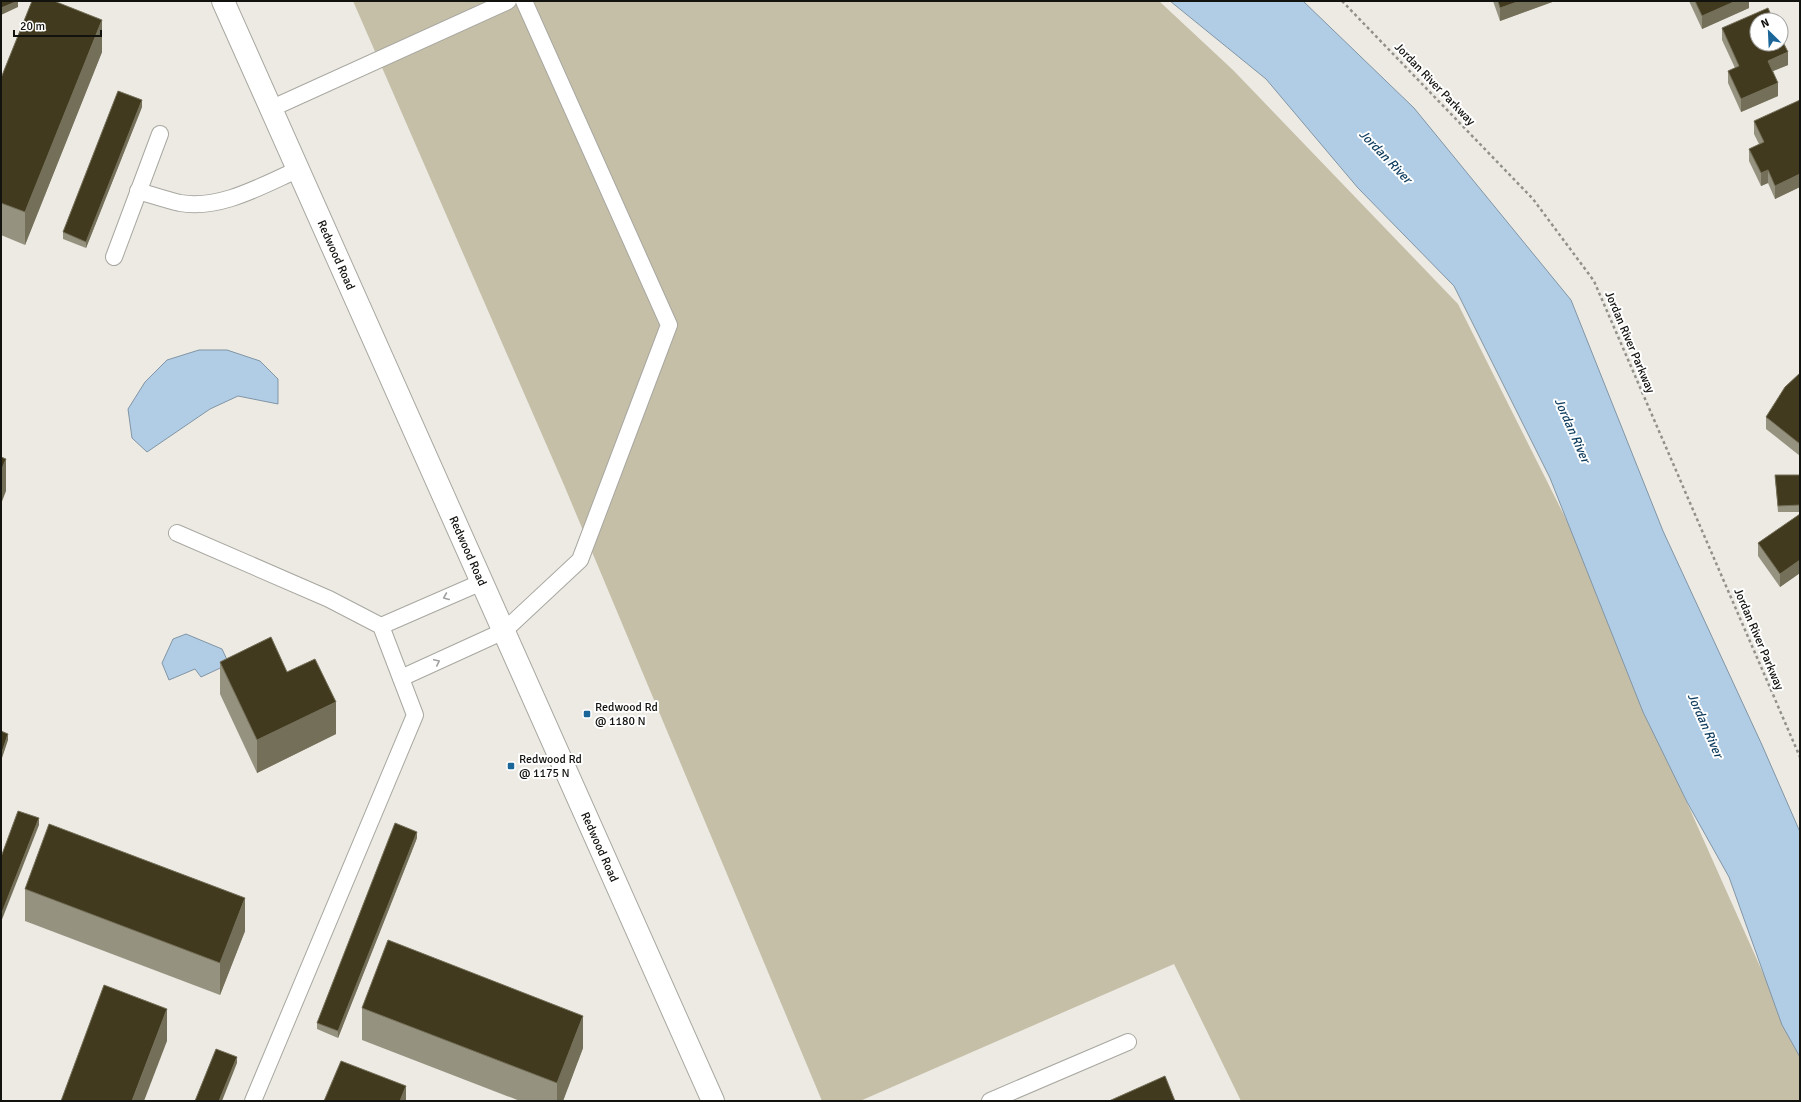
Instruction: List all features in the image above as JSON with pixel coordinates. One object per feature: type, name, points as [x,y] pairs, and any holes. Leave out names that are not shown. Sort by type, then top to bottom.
[{"type":"main road","name":"Redwood Road","points":[[222,1],[713,1101]]},
{"type":"lane","points":[[270,109],[508,1]]},
{"type":"lane","points":[[401,678],[504,632],[580,560],[670,326],[524,1]]},
{"type":"lane","points":[[114,257],[160,134]]},
{"type":"lane","points":[[138,191],[181,203],[210,204],[250,191],[297,170]]},
{"type":"lane","points":[[176,533],[329,600],[381,626],[416,715],[253,1101]]},
{"type":"lane","points":[[381,626],[482,582]]},
{"type":"lane","points":[[990,1101],[1128,1042]]},
{"type":"path","name":"Jordan River Parkway","points":[[1342,1],[1533,199],[1594,281],[1800,756]]},
{"type":"shaded area","points":[[353,1],[1159,1],[1233,70],[1458,304],[1578,543],[1643,704],[1800,1056],[1800,1101],[1241,1101],[1174,964],[860,1101],[822,1101],[564,485]]},
{"type":"water","name":"Jordan River","points":[[1170,1],[1303,1],[1414,108],[1571,300],[1663,531],[1762,745],[1800,832],[1800,1057],[1782,1025],[1729,877],[1687,802],[1643,712],[1550,478],[1454,286],[1358,188],[1266,79]]},
{"type":"water","points":[[199,350],[227,350],[260,361],[278,379],[278,404],[238,396],[210,409],[147,452],[132,438],[128,409],[145,382],[167,360]]},
{"type":"water","points":[[186,634],[222,649],[229,664],[201,677],[195,669],[169,680],[162,663],[173,639]]},
{"type":"building","points":[[1,1],[18,1],[1,8]]},
{"type":"building","points":[[32,1],[54,1],[102,20],[25,212],[1,203],[1,78]]},
{"type":"building","points":[[1498,1],[1520,1],[1500,8]]},
{"type":"building","points":[[1695,1],[1736,1],[1702,16]]},
{"type":"building","points":[[1768,8],[1770,12],[1759,12]]},
{"type":"building","points":[[1749,16],[1749,52],[1788,52],[1768,61],[1778,83],[1741,99],[1728,71],[1739,66],[1722,28]]},
{"type":"building","points":[[118,91],[142,100],[86,242],[63,232]]},
{"type":"building","points":[[1800,100],[1800,174],[1775,186],[1768,170],[1761,173],[1749,149],[1764,142],[1754,121]]},
{"type":"building","points":[[1800,373],[1800,444],[1766,417],[1785,387]]},
{"type":"building","points":[[1,457],[6,459],[1,471]]},
{"type":"building","points":[[1775,475],[1800,475],[1800,505],[1778,506]]},
{"type":"building","points":[[1800,514],[1800,560],[1780,574],[1758,543]]},
{"type":"building","points":[[271,637],[287,672],[315,659],[336,702],[257,740],[220,662]]},
{"type":"building","points":[[1,731],[8,734],[1,755]]},
{"type":"building","points":[[18,811],[39,818],[1,915],[1,857]]},
{"type":"building","points":[[395,823],[417,832],[338,1031],[317,1023]]},
{"type":"building","points":[[49,824],[245,898],[220,963],[25,889]]},
{"type":"building","points":[[388,940],[583,1016],[557,1083],[362,1008]]},
{"type":"building","points":[[104,985],[167,1009],[132,1101],[61,1101]]},
{"type":"building","points":[[216,1049],[237,1057],[219,1101],[195,1101]]},
{"type":"building","points":[[341,1061],[406,1086],[400,1101],[324,1101]]},
{"type":"building","points":[[1165,1076],[1175,1101],[1109,1101]]},
{"type":"place","name":"Redwood Rd @ 1180 N","points":[[587,714]]},
{"type":"place","name":"Redwood Rd @ 1175 N","points":[[511,766]]}]
